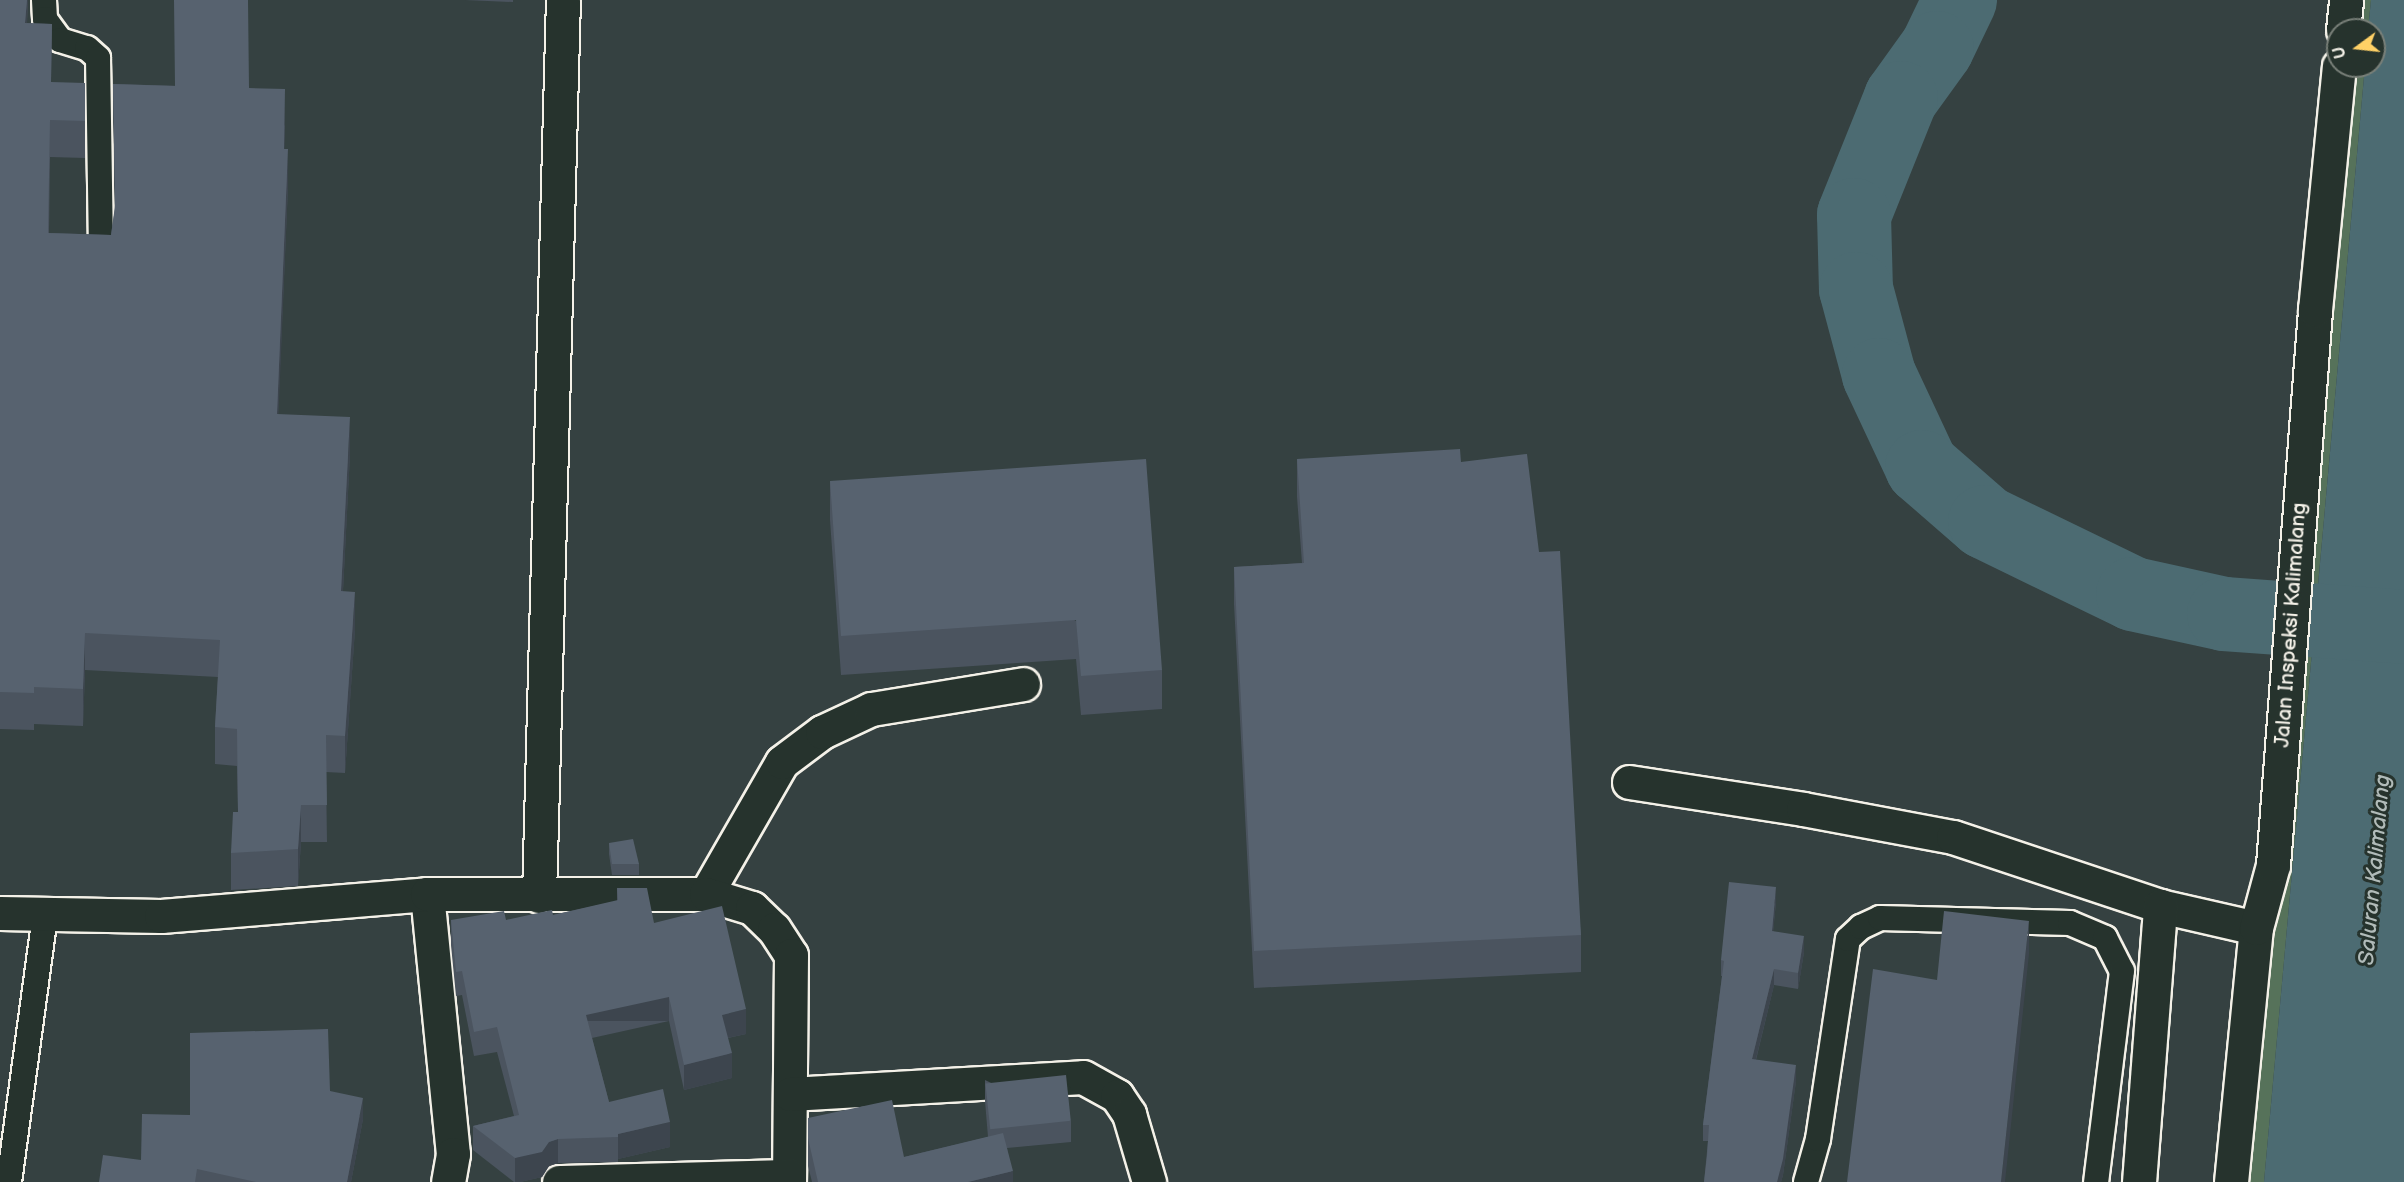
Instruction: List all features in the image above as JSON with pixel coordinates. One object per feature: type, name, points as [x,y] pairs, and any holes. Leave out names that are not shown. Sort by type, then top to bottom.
[{"type":"street","points":[[539,896],[563,0]]},
{"type":"street","points":[[2344,18],[2346,0]]},
{"type":"street","name":"Jalan Inspeksi Kalimalang","points":[[2230,1182],[2256,928],[2273,866],[2315,310],[2338,78]]},
{"type":"street","points":[[706,894],[782,762],[822,732],[871,709],[1023,684]]},
{"type":"street","points":[[1629,782],[1803,809],[1953,837],[2160,906],[2256,928]]},
{"type":"street","points":[[427,894],[453,1154],[448,1182]]},
{"type":"street","points":[[0,913],[45,916],[161,916],[427,894],[539,896],[706,894],[752,908],[774,929],[791,955],[789,1179],[559,1182]]},
{"type":"street","points":[[2139,1182],[2160,906]]},
{"type":"street","points":[[790,1094],[1083,1077],[1117,1096],[1129,1114],[1149,1182]]},
{"type":"lane","points":[[44,0],[45,19],[60,40],[87,48],[98,58],[101,243]]},
{"type":"lane","points":[[9,1182],[45,916]]},
{"type":"lane","points":[[1806,1182],[1818,1139],[1848,939],[1880,918],[2070,923],[2105,938],[2122,971],[2096,1182]]},
{"type":"green space","points":[[2346,0],[2371,0],[2369,18],[2344,18]]},
{"type":"green space","points":[[2338,78],[2364,78],[2264,1182],[2231,1182]]},
{"type":"water","name":"Saluran Kalimalang","points":[[2371,0],[2404,0],[2404,1182],[2264,1182],[2364,78],[2386,78],[2386,18],[2369,18]]},
{"type":"building","points":[[0,0],[27,0],[25,23],[52,24],[51,82],[85,83],[85,121],[50,120],[48,233],[111,235],[115,206],[113,84],[175,86],[174,0],[248,0],[249,88],[285,89],[284,149],[288,149],[277,414],[350,417],[341,591],[355,592],[345,736],[326,735],[327,805],[301,805],[298,849],[231,853],[233,812],[238,812],[237,729],[215,727],[220,640],[85,633],[83,689],[34,687],[34,693],[0,692]]},
{"type":"building","points":[[1460,449],[1461,462],[1527,454],[1539,552],[1560,551],[1581,935],[1254,951],[1234,567],[1304,563],[1297,459]]},
{"type":"building","points":[[1146,459],[1162,670],[1081,676],[1076,620],[841,636],[830,481]]},
{"type":"building","points":[[633,839],[639,864],[612,864],[609,843]]},
{"type":"building","points":[[1729,882],[1776,887],[1772,931],[1804,936],[1798,973],[1774,969],[1752,1059],[1796,1065],[1783,1159],[1777,1182],[1704,1182],[1709,1125],[1703,1125],[1724,961],[1721,960]]},
{"type":"building","points":[[617,888],[647,888],[654,923],[722,906],[746,1009],[722,1015],[732,1053],[684,1065],[669,997],[586,1015],[609,1102],[663,1089],[670,1122],[618,1134],[618,1137],[558,1139],[549,1142],[542,1152],[515,1158],[473,1126],[519,1115],[497,1027],[474,1032],[462,971],[456,972],[451,920],[504,911],[506,920],[552,910],[553,915],[618,900]]},
{"type":"building","points":[[1944,911],[2029,921],[2001,1182],[1847,1182],[1873,969],[1937,980]]},
{"type":"building","points":[[328,1029],[330,1091],[363,1098],[347,1182],[256,1182],[197,1169],[195,1182],[99,1182],[103,1155],[141,1160],[142,1114],[190,1115],[190,1033]]},
{"type":"building","points":[[1066,1075],[1071,1121],[990,1129],[985,1083]]},
{"type":"building","points":[[892,1100],[904,1157],[1003,1133],[1013,1171],[968,1182],[818,1182],[808,1138],[808,1118]]},
{"type":"waterway","points":[[1960,0],[1937,48],[1901,98],[1854,215],[1856,289],[1879,375],[1922,467],[1985,522],[2133,594],[2224,614],[2404,627]]}]
